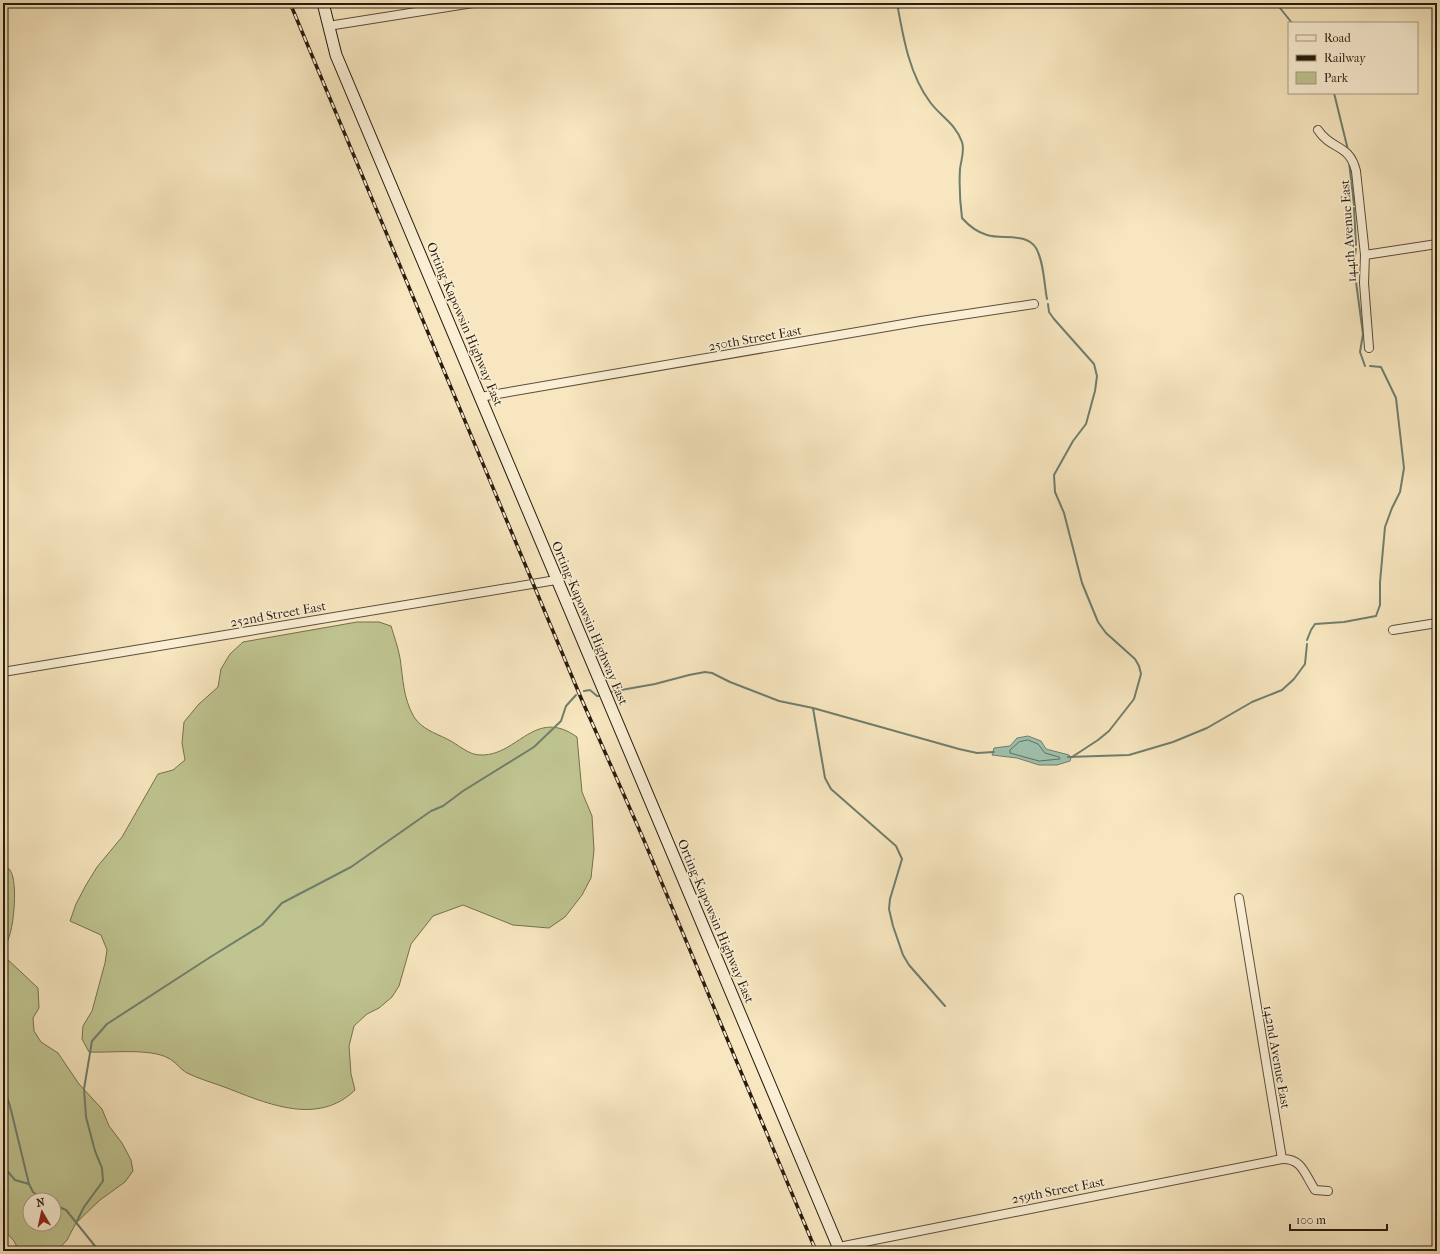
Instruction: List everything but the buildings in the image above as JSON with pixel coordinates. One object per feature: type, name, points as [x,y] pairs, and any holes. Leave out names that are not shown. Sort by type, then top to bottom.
[{"type":"main road","name":"Orting-Kapowsin Highway East","points":[[323,3],[336,55],[839,1249]]},
{"type":"street","points":[[328,26],[473,3]]},
{"type":"street","name":"144th Avenue East","points":[[1318,130],[1327,142],[1347,152],[1354,162],[1359,190],[1365,255],[1364,283],[1369,348]]},
{"type":"street","points":[[1365,255],[1437,244]]},
{"type":"street","name":"250th Street East","points":[[480,397],[913,323],[1034,304]]},
{"type":"street","name":"252nd Street East","points":[[3,672],[556,580]]},
{"type":"street","points":[[1393,630],[1437,623]]},
{"type":"street","name":"142nd Avenue East","points":[[1239,898],[1282,1159]]},
{"type":"street","points":[[1282,1159],[1291,1158],[1296,1161],[1315,1190],[1328,1191]]},
{"type":"street","name":"259th Street East","points":[[839,1249],[1282,1159]]},
{"type":"green space","points":[[357,622],[379,622],[391,626],[399,654],[408,703],[414,717],[425,728],[451,741],[468,752],[477,755],[495,753],[527,735],[550,727],[562,729],[577,737],[582,792],[592,816],[594,850],[591,878],[582,895],[565,917],[549,928],[513,925],[463,905],[433,916],[411,944],[399,986],[392,997],[379,1008],[367,1014],[354,1026],[349,1046],[351,1074],[355,1090],[341,1101],[325,1107],[309,1109],[292,1108],[259,1100],[192,1075],[184,1071],[171,1059],[160,1055],[141,1052],[89,1052],[82,1039],[83,1026],[92,1011],[107,950],[101,935],[70,921],[76,904],[86,885],[97,867],[122,837],[158,774],[173,770],[185,760],[182,743],[184,722],[199,704],[218,687],[221,669],[230,654],[243,642]]},
{"type":"green space","points":[[3,866],[8,868],[14,881],[13,917],[5,950],[5,957],[38,988],[39,1008],[33,1018],[34,1031],[41,1042],[58,1053],[79,1084],[102,1109],[109,1126],[122,1143],[131,1160],[133,1171],[125,1182],[100,1200],[76,1223],[67,1240],[57,1251],[19,1251],[14,1241],[3,1229]]},
{"type":"water","points":[[1028,736],[1041,741],[1046,749],[1069,755],[1071,758],[1070,761],[1057,765],[1039,765],[1017,758],[992,755],[994,748],[1010,746],[1017,738]]},
{"type":"waterway","points":[[897,3],[908,54],[917,79],[930,102],[956,130],[963,145],[960,169],[960,200],[962,218],[967,224],[983,234],[1020,238],[1032,243],[1041,260],[1047,299]]},
{"type":"waterway","points":[[1276,3],[1291,22]]},
{"type":"waterway","points":[[1334,94],[1348,150]]},
{"type":"waterway","points":[[1349,162],[1354,205]]},
{"type":"waterway","points":[[1354,208],[1356,245]]},
{"type":"waterway","points":[[1354,262],[1356,249]]},
{"type":"waterway","points":[[1354,267],[1363,334],[1360,352],[1365,366]]},
{"type":"waterway","points":[[1048,304],[1049,312],[1054,319],[1094,364],[1097,376],[1095,391],[1086,424],[1073,441],[1054,475],[1055,492],[1064,513],[1082,583],[1098,622],[1106,633],[1135,659],[1141,674],[1134,699],[1109,731],[1072,757]]},
{"type":"waterway","points":[[1307,640],[1315,624],[1344,622],[1376,616],[1380,605],[1380,582],[1385,527],[1400,492],[1404,468],[1396,398],[1381,367],[1370,366]]},
{"type":"waterway","points":[[1068,757],[1129,755],[1173,742],[1207,728],[1252,702],[1282,690],[1294,679],[1305,664],[1307,644]]},
{"type":"waterway","points":[[610,692],[655,684],[705,672],[712,673],[730,682],[779,701],[813,708],[959,749],[977,753],[994,752]]},
{"type":"waterway","points":[[584,691],[590,690],[597,696],[601,696]]},
{"type":"waterway","points":[[76,1223],[84,1207],[103,1181],[102,1168],[95,1151],[86,1117],[84,1089],[92,1041],[107,1024],[262,925],[282,903],[351,867],[431,811],[443,806],[463,791],[534,747],[561,721],[566,706],[576,695]]},
{"type":"waterway","points":[[813,708],[825,778],[831,789],[896,846],[902,859],[890,899],[889,909],[893,926],[903,955],[909,965],[945,1006]]},
{"type":"waterway","points":[[3,1085],[10,1106],[29,1184],[33,1192]]},
{"type":"waterway","points":[[3,1166],[15,1180],[29,1184]]},
{"type":"waterway","points":[[62,1208],[66,1210],[99,1251]]},
{"type":"railway","points":[[290,3],[581,698],[643,838],[816,1251]]}]
